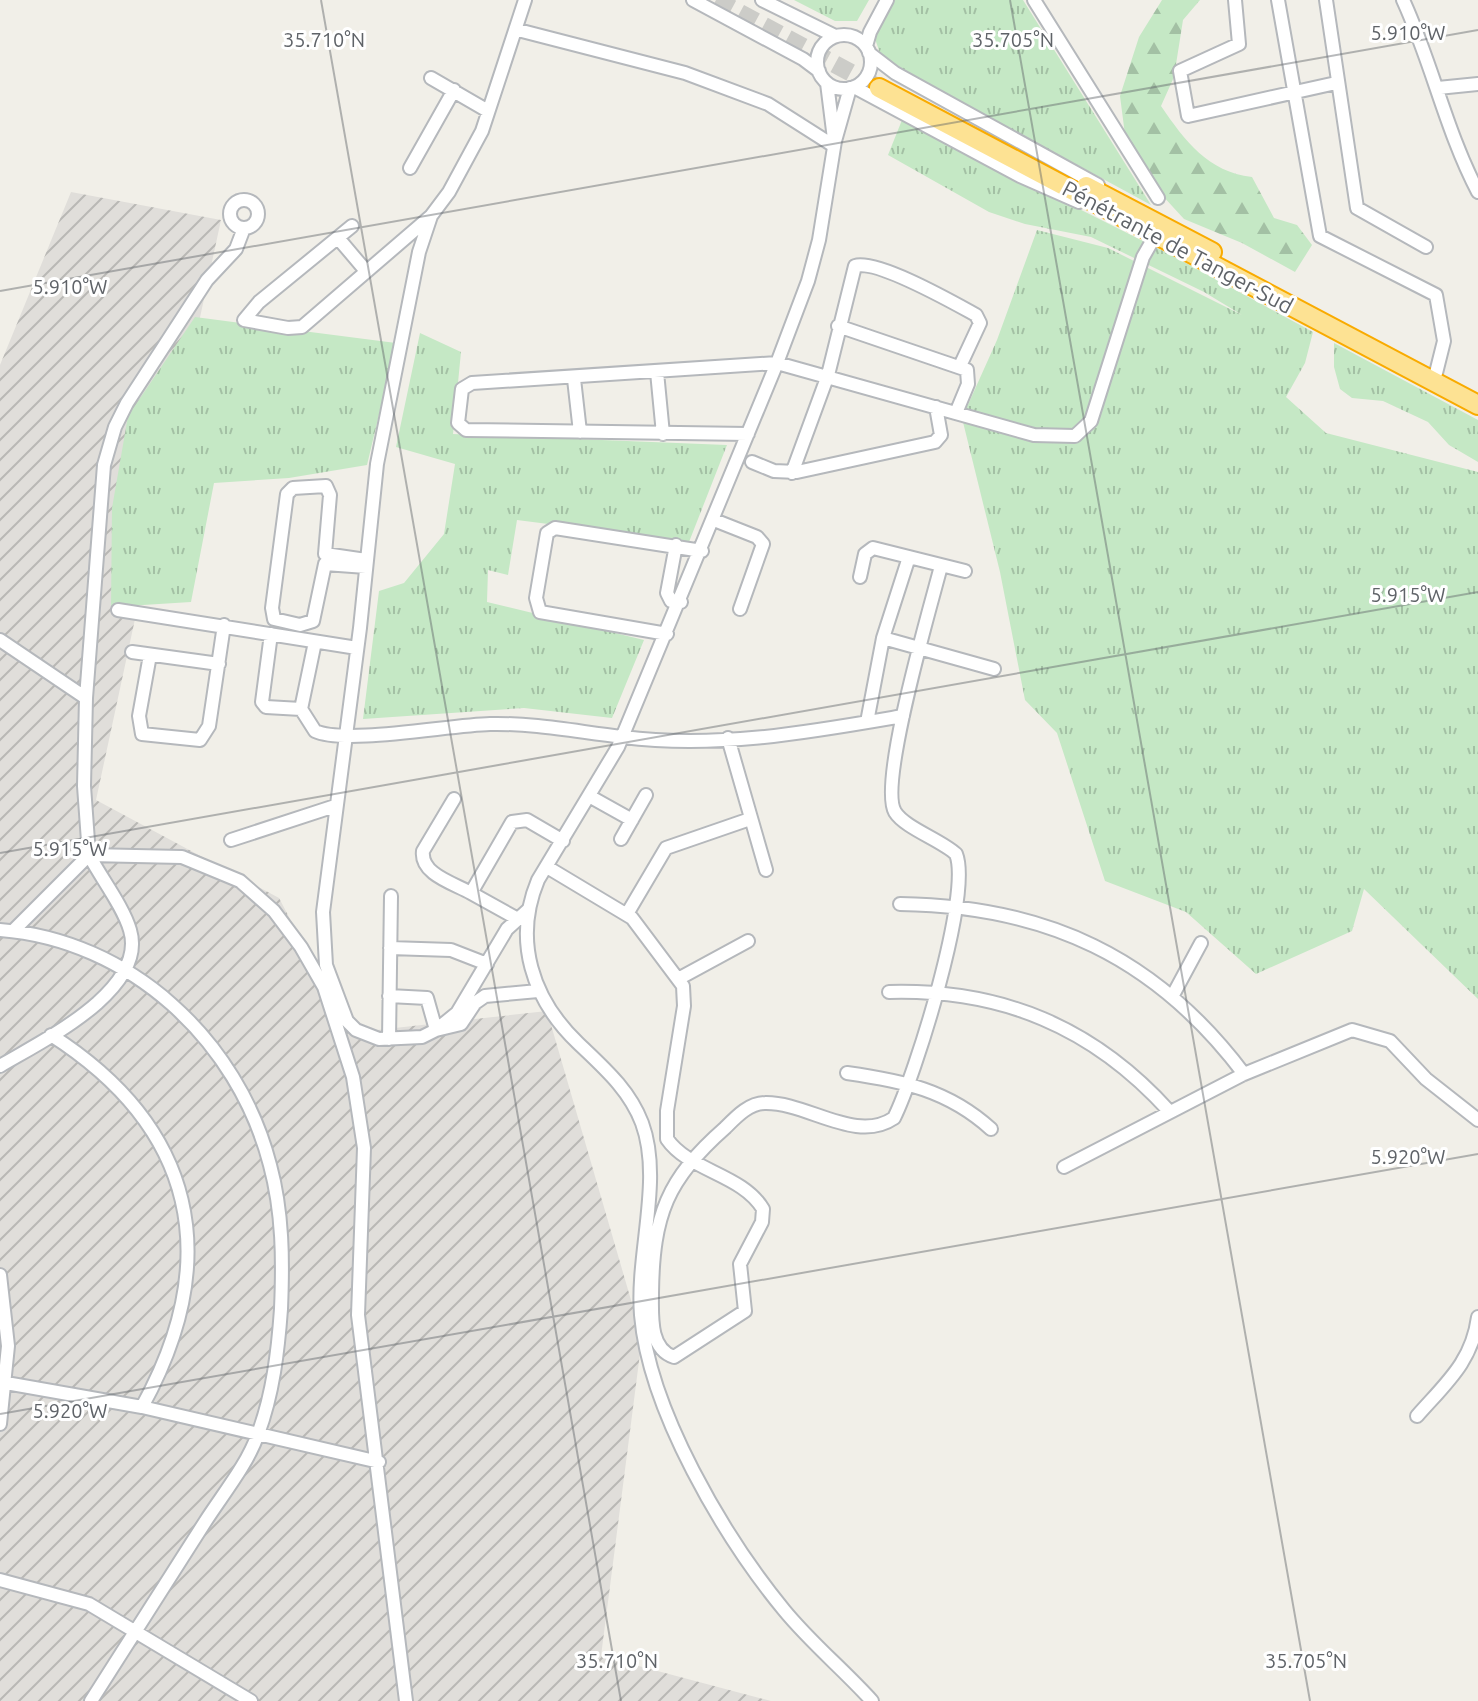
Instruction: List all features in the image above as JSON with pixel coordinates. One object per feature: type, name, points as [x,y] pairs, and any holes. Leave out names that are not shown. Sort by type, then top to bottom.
[{"type":"highway","name":"Pénétrante de Tanger-Sud","points":[[882,83],[1478,405]]},
{"type":"highway","name":"Pénétrante de Tanger-Sud","points":[[1116,207],[1155,236],[1290,301]]},
{"type":"highway","name":"Pénétrante de Tanger-Sud","points":[[1333,324],[1478,396]]},
{"type":"street","points":[[525,0],[518,30],[488,111],[460,172],[431,216],[419,252],[383,432],[323,912],[326,965],[347,1021],[368,1036],[389,1039],[422,1037],[436,1030],[457,1013],[516,918],[528,910]]},
{"type":"street","points":[[693,0],[803,59],[819,71],[827,83],[834,144]]},
{"type":"street","points":[[762,0],[835,36]]},
{"type":"street","points":[[819,71],[818,54],[827,40],[849,35],[862,27],[885,0]]},
{"type":"street","points":[[872,1701],[807,1636],[758,1577],[716,1513],[678,1436],[648,1358],[641,1321],[640,1279],[649,1180],[648,1150],[642,1125],[629,1096],[560,1024],[538,991],[528,957],[528,910],[538,880],[623,737],[777,363],[808,281],[819,240],[834,144],[852,88],[870,72],[870,32],[885,0]]},
{"type":"street","points":[[1034,0],[1158,198]]},
{"type":"street","points":[[1235,0],[1239,44],[1180,71],[1188,116],[1336,83]]},
{"type":"street","points":[[1278,0],[1320,236],[1436,295],[1444,353],[1436,373]]},
{"type":"street","points":[[1326,0],[1357,208],[1426,247]]},
{"type":"street","points":[[1403,0],[1438,88],[1455,143],[1478,192]]},
{"type":"street","points":[[518,30],[685,73],[768,104],[834,144]]},
{"type":"street","points":[[849,35],[895,73],[1042,151],[1116,207]]},
{"type":"street","points":[[431,78],[488,111]]},
{"type":"street","points":[[827,83],[838,88],[852,88],[1038,185],[1116,207]]},
{"type":"street","points":[[1438,88],[1478,84]]},
{"type":"street","points":[[410,168],[454,90]]},
{"type":"street","points":[[352,226],[259,302],[244,320],[288,328],[302,327],[431,216]]},
{"type":"street","points":[[0,1066],[99,1001],[129,970],[131,932],[89,855],[84,786],[86,698],[104,465],[115,427],[192,301],[236,249],[244,228]]},
{"type":"street","points":[[748,434],[466,430],[458,423],[462,389],[466,385],[777,363],[1042,437],[1070,437],[1084,431],[1093,416],[1143,257],[1155,236]]},
{"type":"street","points":[[338,238],[366,271]]},
{"type":"street","points":[[792,473],[828,375],[855,266],[889,273],[979,318],[980,323],[960,366]]},
{"type":"street","points":[[838,326],[967,370],[968,377],[956,413]]},
{"type":"street","points":[[657,372],[663,434]]},
{"type":"street","points":[[574,379],[580,432]]},
{"type":"street","points":[[752,462],[774,471],[792,473],[937,441],[941,433],[936,407]]},
{"type":"street","points":[[326,486],[330,495],[325,554],[366,564],[325,564],[313,621],[300,625],[274,619],[272,608],[287,494],[293,488],[326,486]]},
{"type":"street","points":[[714,520],[757,537],[763,544],[740,609]]},
{"type":"street","points":[[667,634],[544,614],[537,609],[536,598],[547,533],[555,528],[702,551]]},
{"type":"street","points":[[676,545],[667,593],[671,601],[681,602]]},
{"type":"street","points":[[860,577],[865,554],[873,548],[965,571]]},
{"type":"street","points":[[867,722],[883,638],[909,557]]},
{"type":"street","points":[[547,867],[627,914],[678,979],[685,1002],[665,1129],[669,1143],[690,1158],[751,1194],[760,1204],[764,1217],[740,1264],[745,1311],[674,1357],[657,1343],[652,1289],[663,1210],[690,1158],[744,1110],[764,1103],[877,1127],[894,1118],[909,1082],[957,905],[959,863],[956,854],[895,812],[891,796],[903,716],[941,566]]},
{"type":"street","points":[[118,610],[357,648]]},
{"type":"street","points":[[150,655],[139,716],[140,729],[146,736],[204,738],[209,726],[224,625]]},
{"type":"street","points":[[271,634],[262,702],[266,707],[301,709]]},
{"type":"street","points":[[883,638],[994,669]]},
{"type":"street","points":[[0,640],[86,698]]},
{"type":"street","points":[[315,642],[301,709],[315,731],[345,738],[495,724],[558,726],[623,737],[784,737],[903,716]]},
{"type":"street","points":[[132,652],[219,664]]},
{"type":"street","points":[[728,738],[766,870]]},
{"type":"street","points":[[621,839],[646,795]]},
{"type":"street","points":[[589,796],[632,820]]},
{"type":"street","points":[[454,799],[422,859],[426,868],[516,918]]},
{"type":"street","points":[[231,840],[335,806]]},
{"type":"street","points":[[627,914],[666,848],[750,819]]},
{"type":"street","points":[[471,893],[512,822],[527,820],[563,841]]},
{"type":"street","points":[[7,931],[89,855],[182,857],[240,881],[274,911],[301,947],[324,987],[353,1077],[364,1148],[358,1315],[379,1462],[406,1701]]},
{"type":"street","points":[[389,1039],[391,896]]},
{"type":"street","points":[[900,904],[957,905],[1015,918],[1095,945],[1126,962],[1173,995],[1207,1028],[1244,1074]]},
{"type":"street","points":[[7,931],[80,949],[129,970],[162,994],[220,1057],[246,1102],[270,1164],[282,1237],[283,1272],[273,1379],[258,1437],[91,1701]]},
{"type":"street","points":[[678,979],[748,941]]},
{"type":"street","points":[[1173,995],[1201,943]]},
{"type":"street","points":[[390,948],[451,950],[487,964]]},
{"type":"street","points":[[436,1030],[461,1024],[475,1003],[485,996],[538,991]]},
{"type":"street","points":[[889,992],[935,991],[1014,1008],[1081,1037],[1132,1073],[1169,1111]]},
{"type":"street","points":[[389,996],[427,998],[436,1030]]},
{"type":"street","points":[[1064,1167],[1244,1074],[1352,1030],[1390,1041],[1426,1079],[1478,1120]]},
{"type":"street","points":[[51,1035],[102,1070],[131,1100],[166,1154],[182,1204],[187,1237],[184,1307],[158,1377],[142,1407]]},
{"type":"street","points":[[847,1073],[909,1082],[949,1098],[991,1129]]},
{"type":"street","points":[[0,1275],[8,1346],[0,1424]]},
{"type":"street","points":[[1417,1416],[1461,1365],[1474,1344],[1478,1317]]},
{"type":"street","points":[[6,1383],[142,1407],[258,1437],[379,1462]]},
{"type":"street","points":[[0,1580],[68,1596],[136,1630],[251,1701]]},
{"type":"shaded area","points":[[71,192],[221,220],[96,800],[279,898],[350,1033],[547,1011],[642,1338],[601,1656],[771,1701],[0,1701],[0,365]]},
{"type":"green space","points":[[794,0],[869,0],[857,21],[835,21]]},
{"type":"green space","points":[[895,0],[1023,0],[1151,205],[882,59],[874,36]]},
{"type":"green space","points":[[1162,0],[1200,0],[1183,20],[1174,77],[1161,106],[1199,153],[1223,169],[1252,177],[1274,218],[1297,225],[1312,245],[1295,272],[1242,243],[1184,219],[1128,158],[1120,96],[1139,37]]},
{"type":"green space","points":[[902,120],[1171,255],[1313,332],[1305,363],[1286,397],[1326,433],[1478,472],[1478,999],[1364,889],[1352,931],[1256,974],[1186,912],[1105,881],[1057,733],[1025,700],[1000,572],[962,418],[997,340],[1037,230],[1108,248],[1242,315],[1204,292],[1091,237],[1025,224],[989,212],[888,155]]},
{"type":"green space","points":[[195,317],[396,343],[367,465],[289,478],[214,483],[191,602],[111,607],[112,508],[128,416]]},
{"type":"green space","points":[[420,333],[461,352],[453,434],[727,445],[689,542],[517,520],[508,575],[488,570],[487,602],[644,640],[612,718],[524,708],[363,719],[379,591],[404,583],[444,534],[455,464],[396,447]]},
{"type":"green space","points":[[1334,343],[1478,420],[1478,462],[1449,445],[1428,422],[1383,401],[1352,398],[1340,389],[1334,367]]},
{"type":"tunnel","points":[[716,0],[879,88]]}]
